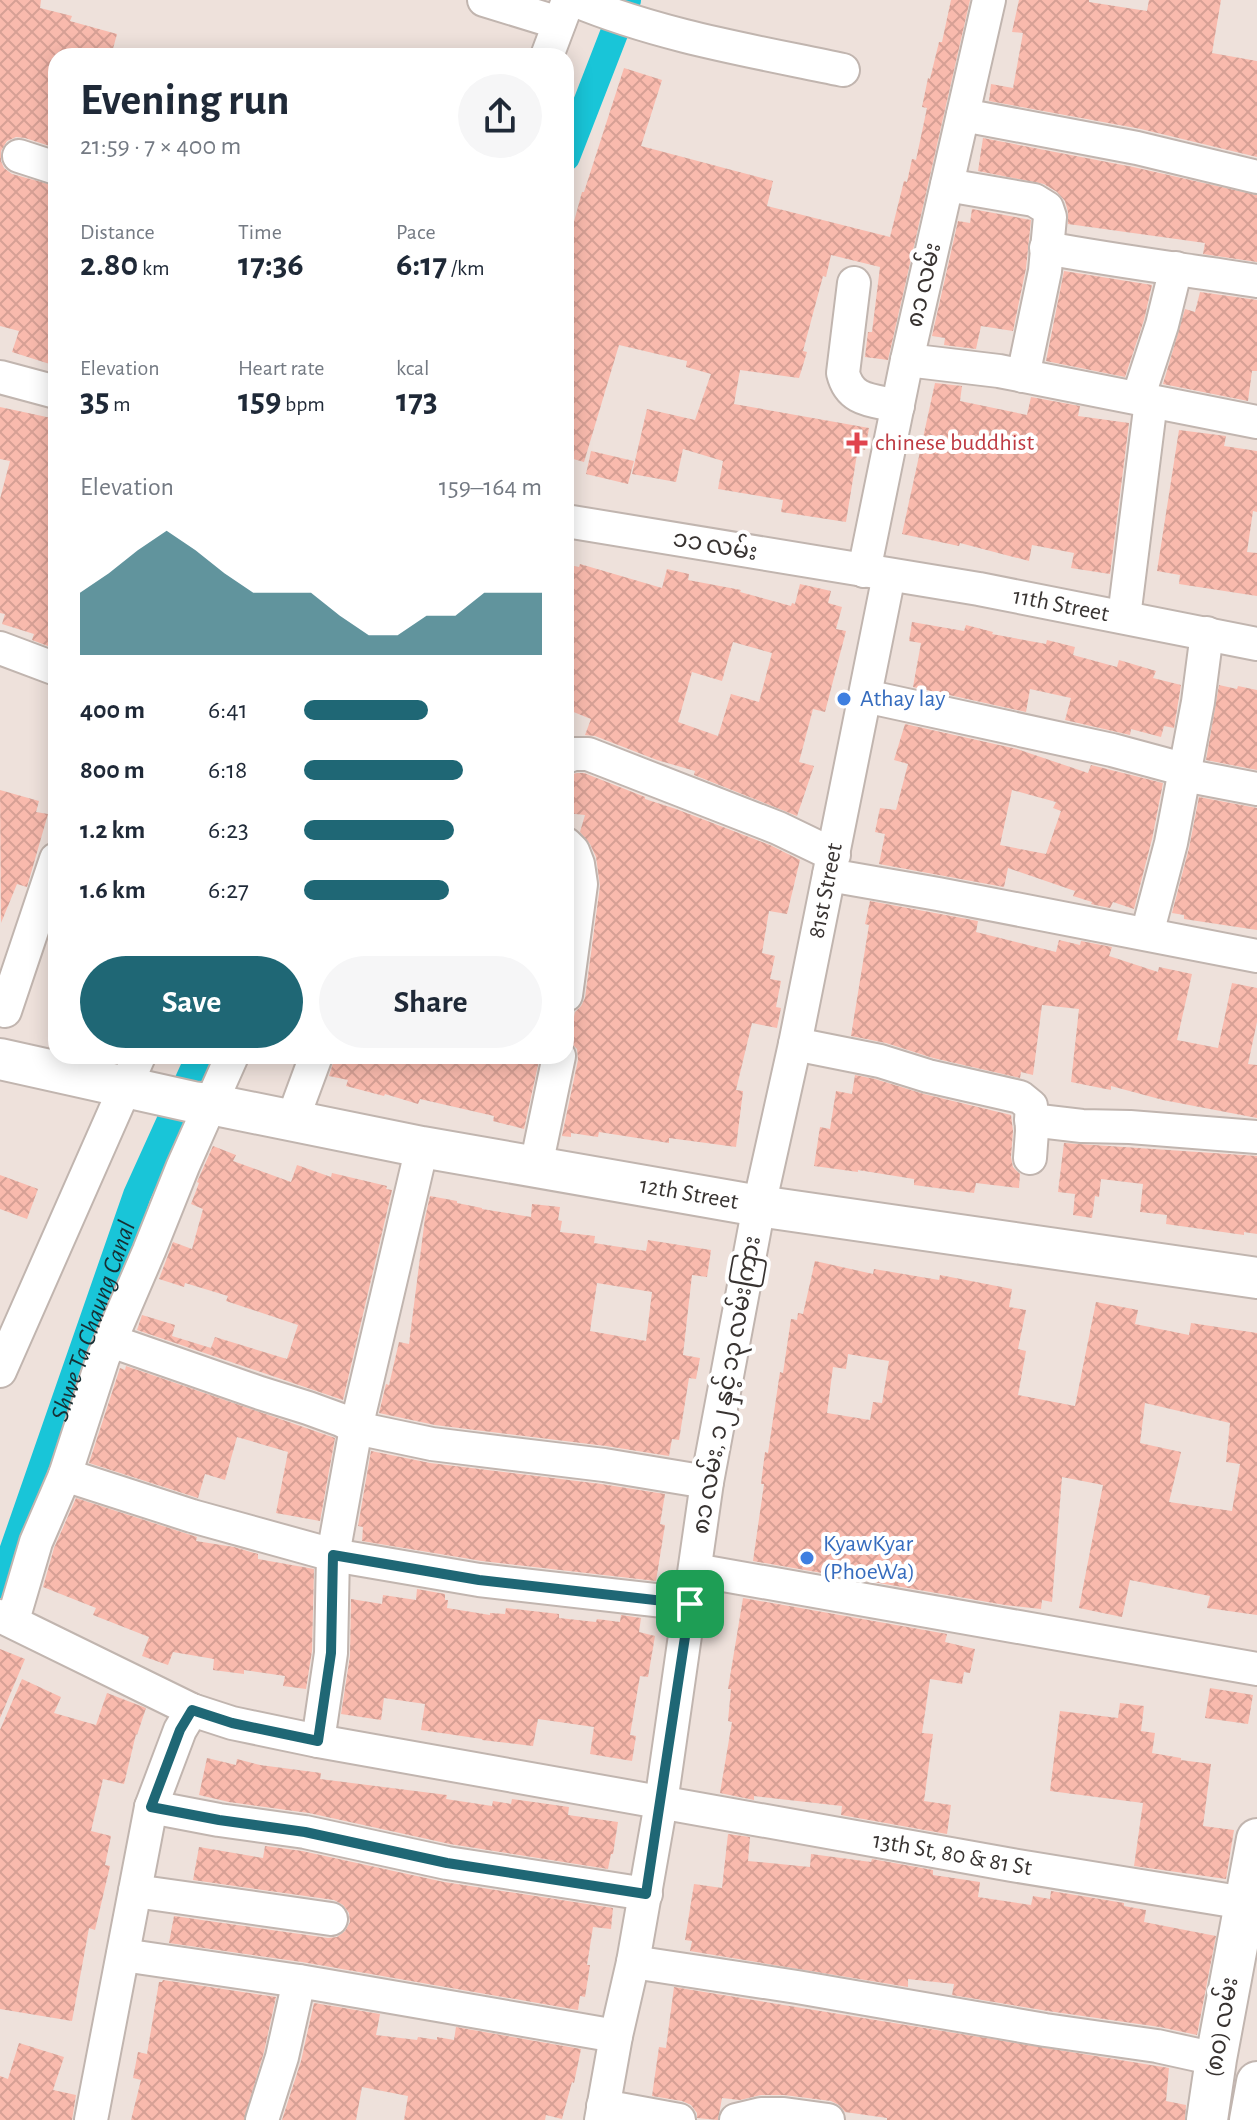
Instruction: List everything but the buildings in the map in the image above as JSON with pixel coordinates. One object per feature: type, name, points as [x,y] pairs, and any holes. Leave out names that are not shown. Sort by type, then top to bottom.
[{"type":"main road","name":"12th Street","points":[[0,1059],[48,1063]]},
{"type":"main road","name":"12th Street","points":[[55,1064],[133,1071],[189,1100],[422,1147],[759,1206],[1257,1278]]},
{"type":"main road","name":"(၈၀) လမ်း","points":[[1207,2120],[1216,2059],[1251,1904],[1257,1839]]},
{"type":"main road","name":"(၈၀) လမ်း","points":[[1250,2120],[1257,2082]]},
{"type":"street","points":[[484,0],[573,7],[700,40],[843,70]]},
{"type":"street","name":"၈၁ လမ်း","points":[[877,573],[898,406],[989,0]]},
{"type":"street","points":[[551,48],[573,7]]},
{"type":"street","points":[[963,115],[1137,148],[1257,177]]},
{"type":"street","points":[[19,156],[48,165]]},
{"type":"street","points":[[947,185],[1041,203],[1047,208],[1050,217],[1045,271],[1023,376]]},
{"type":"street","points":[[1046,248],[1257,281]]},
{"type":"street","points":[[1124,617],[1145,400],[1176,268]]},
{"type":"street","points":[[854,283],[843,373],[846,384],[855,395],[898,406]]},
{"type":"street","points":[[907,360],[1023,376],[1257,422]]},
{"type":"street","points":[[0,377],[48,390]]},
{"type":"street","name":"၁၁ လမ်း","points":[[574,522],[877,573]]},
{"type":"street","name":"11th Street","points":[[877,573],[979,589],[1257,644]]},
{"type":"street","name":"81st Street","points":[[759,1206],[865,696],[877,573]]},
{"type":"street","points":[[1147,934],[1171,843],[1198,702],[1207,633]]},
{"type":"street","points":[[0,648],[48,666]]},
{"type":"street","points":[[865,696],[1112,750],[1175,767],[1184,775],[1257,789]]},
{"type":"street","points":[[574,754],[588,754],[778,828],[832,865],[1257,956]]},
{"type":"street","points":[[574,854],[581,884],[574,936]]},
{"type":"street","points":[[5,1011],[48,883]]},
{"type":"street","points":[[795,1044],[880,1061],[928,1076],[1020,1097],[1031,1106],[1030,1158]]},
{"type":"street","points":[[6,1618],[65,1475],[189,1100],[224,1064]]},
{"type":"street","points":[[292,1121],[313,1064]]},
{"type":"street","points":[[536,1166],[557,1064]]},
{"type":"street","points":[[0,1371],[133,1071]]},
{"type":"street","points":[[1031,1120],[1257,1137]]},
{"type":"street","points":[[318,1741],[331,1653],[333,1555],[356,1428],[422,1147]]},
{"type":"street","name":"၈၁ လမ်း, ၁၂ နှင့် ၁၃ လမ်းကြား","points":[[602,2113],[646,1894],[707,1482],[759,1206]]},
{"type":"street","points":[[111,1341],[308,1408],[356,1428],[432,1444],[604,1465],[707,1482]]},
{"type":"street","points":[[65,1475],[192,1516],[333,1555],[479,1580],[690,1604]]},
{"type":"street","points":[[695,1570],[1257,1669]]},
{"type":"street","name":"13th St, 80 & 81 St","points":[[6,1618],[192,1710],[232,1723],[661,1803],[1251,1904]]},
{"type":"street","points":[[91,2120],[151,1807],[180,1730],[192,1710]]},
{"type":"street","points":[[151,1807],[305,1832],[447,1863],[646,1894]]},
{"type":"street","points":[[135,1891],[331,1919]]},
{"type":"street","points":[[123,1955],[299,1981],[616,2036]]},
{"type":"street","points":[[633,1962],[1157,2046],[1216,2059]]},
{"type":"street","points":[[262,2120],[282,2057],[299,1981]]},
{"type":"street","points":[[602,2113],[679,2120]]},
{"type":"street","points":[[736,2120],[761,2114],[784,2114],[828,2120]]},
{"type":"waterway","name":"Shwe Ta Chaung Canal","points":[[574,136],[627,0]]},
{"type":"waterway","name":"Shwe Ta Chaung Canal","points":[[0,1589],[137,1195],[196,1064]]},
{"type":"place","name":"chinese buddhist","points":[[857,443]]},
{"type":"place","name":"Athay lay","points":[[844,699]]},
{"type":"place","name":"KyawKyar (PhoeWa)","points":[[807,1558]]},
{"type":"route","points":[[333,1555],[479,1580],[690,1604],[646,1894],[447,1863],[305,1832],[151,1807],[180,1730],[192,1710],[232,1723],[318,1741],[331,1653],[333,1555]]}]
